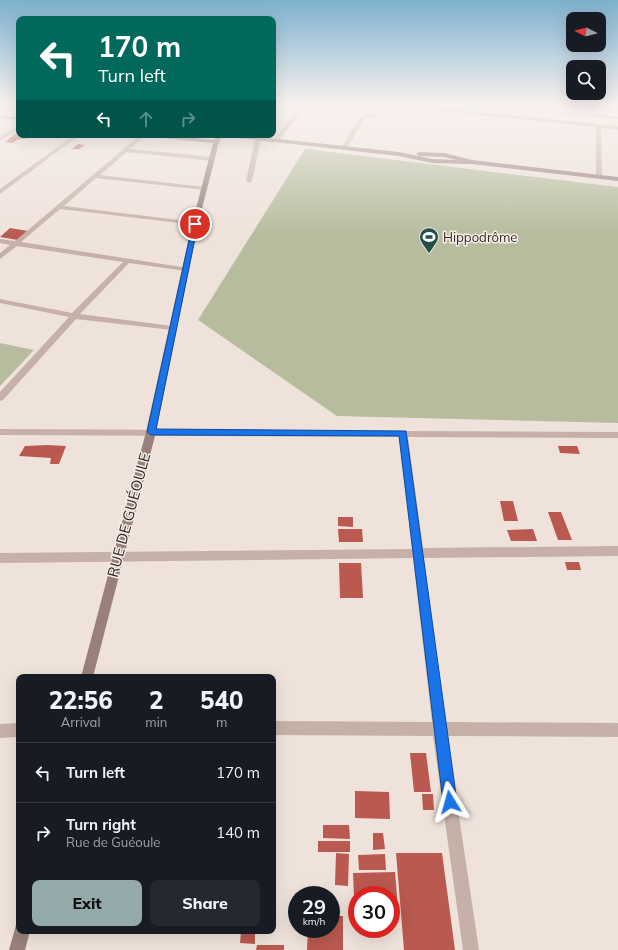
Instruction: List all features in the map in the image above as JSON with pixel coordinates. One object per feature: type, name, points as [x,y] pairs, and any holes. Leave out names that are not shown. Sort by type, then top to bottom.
[{"type":"main road","name":"RUE DE GUÉOULE","points":[[88,674],[151,432],[195,224],[216,147]]},
{"type":"main road","points":[[338,147],[399,154],[432,161],[472,162],[618,179]]},
{"type":"main road","points":[[17,950],[21,934]]},
{"type":"street","points":[[0,192],[60,147]]},
{"type":"street","points":[[0,257],[129,147]]},
{"type":"street","points":[[249,181],[256,147]]},
{"type":"street","points":[[598,147],[599,177]]},
{"type":"street","points":[[126,150],[212,159]]},
{"type":"street","points":[[94,176],[204,189]]},
{"type":"street","points":[[58,207],[195,224]]},
{"type":"street","points":[[0,241],[186,269]]},
{"type":"street","points":[[0,398],[74,316],[127,261]]},
{"type":"street","points":[[0,301],[74,316],[172,328]]},
{"type":"street","points":[[0,432],[618,435]]},
{"type":"street","points":[[402,433],[439,728],[471,950]]},
{"type":"street","points":[[0,558],[417,552],[618,551]]},
{"type":"street","points":[[276,728],[618,730]]},
{"type":"street","points":[[0,731],[16,730]]},
{"type":"green space","name":"Hippodrôme","points":[[305,149],[618,187],[618,423],[337,416],[198,320]]},
{"type":"green space","points":[[0,343],[34,350],[0,386]]},
{"type":"building","points":[[74,147],[81,147],[79,149],[72,149]]},
{"type":"building","points":[[10,228],[28,231],[18,240],[0,237]]},
{"type":"building","points":[[25,446],[66,446],[59,464],[50,464],[51,458],[19,456]]},
{"type":"building","points":[[558,446],[577,446],[580,454],[560,453]]},
{"type":"building","points":[[500,501],[513,501],[518,521],[504,521]]},
{"type":"building","points":[[548,512],[561,512],[572,540],[558,540]]},
{"type":"building","points":[[338,517],[353,517],[353,527],[338,526]]},
{"type":"building","points":[[338,529],[362,529],[363,542],[339,542]]},
{"type":"building","points":[[533,529],[537,541],[511,541],[507,530]]},
{"type":"building","points":[[565,562],[579,562],[581,570],[567,570]]},
{"type":"building","points":[[339,563],[361,563],[363,598],[340,598]]},
{"type":"building","points":[[410,753],[426,753],[431,792],[414,792]]},
{"type":"building","points":[[355,791],[389,792],[390,819],[355,818]]},
{"type":"building","points":[[422,794],[433,794],[434,810],[423,810]]},
{"type":"building","points":[[323,825],[349,825],[350,839],[323,838]]},
{"type":"building","points":[[373,833],[383,833],[385,849],[373,850]]},
{"type":"building","points":[[318,841],[350,841],[350,852],[318,852]]},
{"type":"building","points":[[336,853],[349,854],[348,886],[335,885]]},
{"type":"building","points":[[396,853],[442,853],[455,950],[404,950],[400,886],[399,886]]},
{"type":"building","points":[[385,854],[386,870],[359,870],[358,855]]},
{"type":"building","points":[[395,872],[396,886],[354,886],[353,873]]},
{"type":"building","points":[[340,916],[343,916],[343,950],[307,950],[308,938],[340,938]]},
{"type":"building","points":[[241,934],[255,934],[255,944],[240,943]]},
{"type":"building","points":[[257,945],[284,945],[284,950],[256,950]]},
{"type":"place","name":"Hippodrôme","points":[[429,254]]},
{"type":"route","points":[[195,224],[151,432],[402,433],[450,802]]}]
